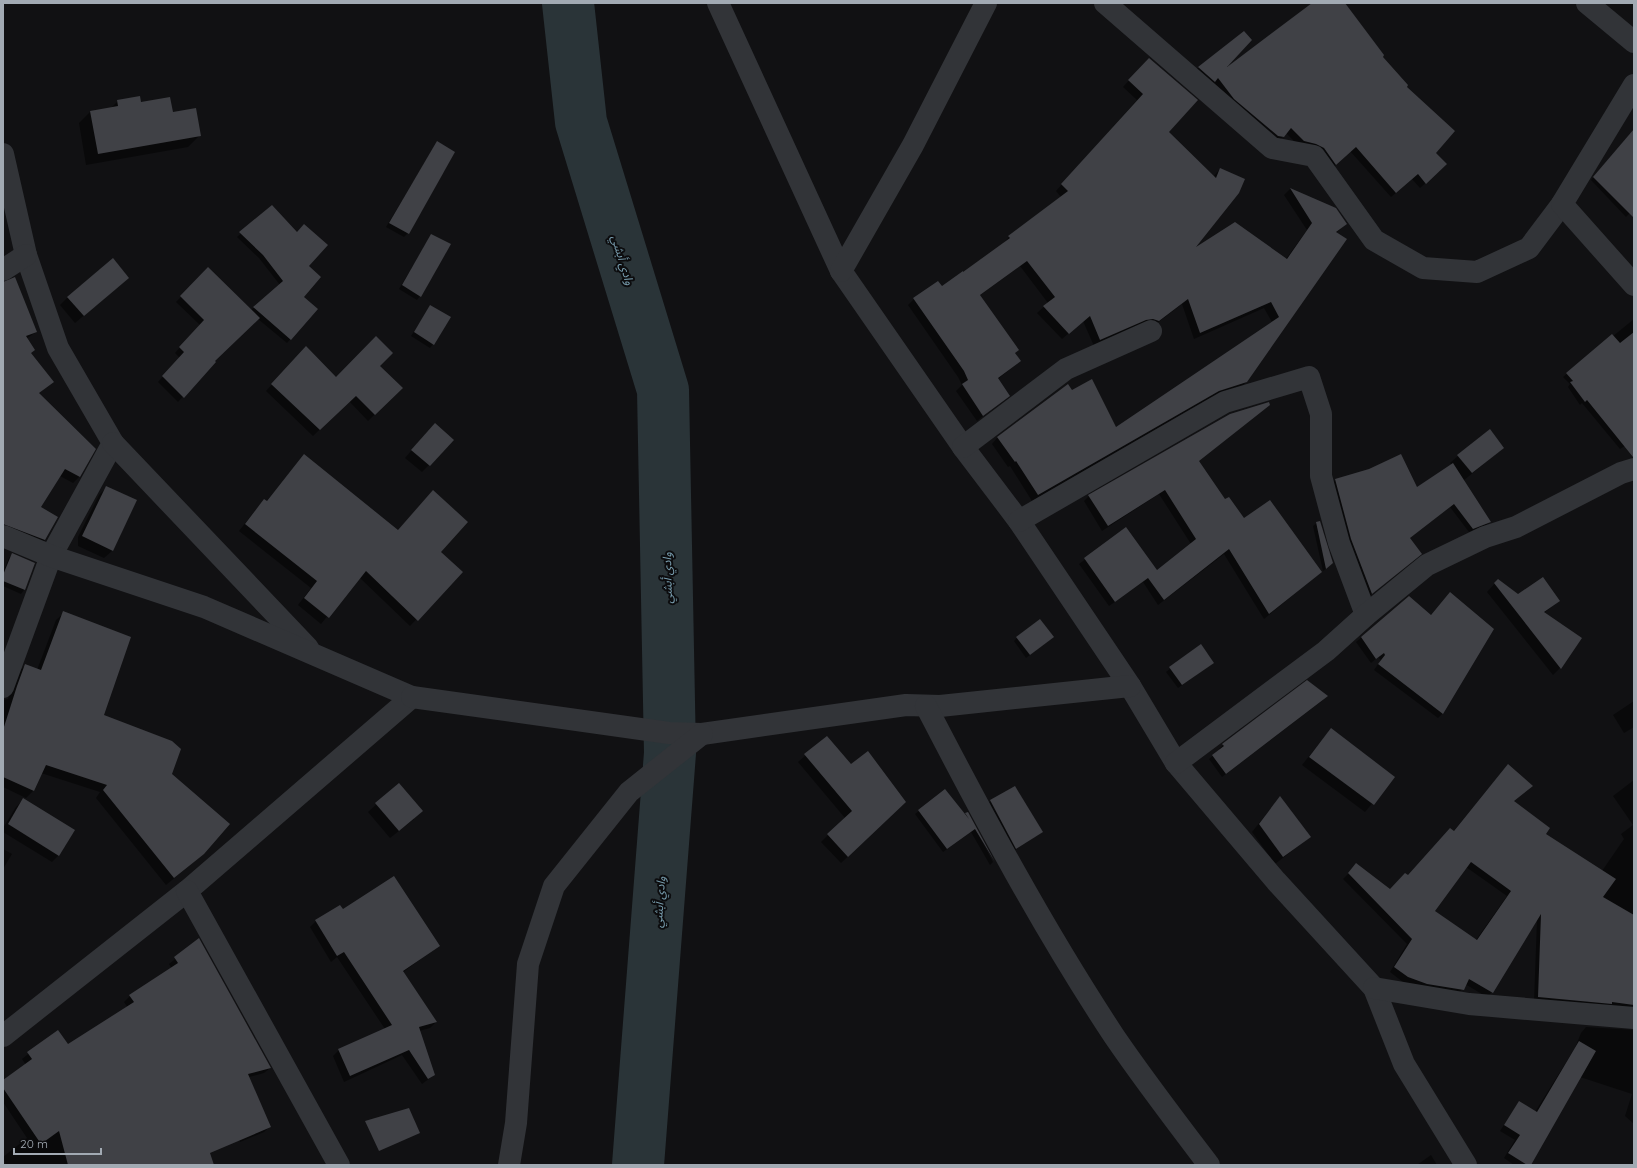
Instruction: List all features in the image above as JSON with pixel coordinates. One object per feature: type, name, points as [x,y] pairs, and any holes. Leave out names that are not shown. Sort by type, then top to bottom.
[{"type":"street","points":[[718,3],[841,271],[963,447],[1019,521],[1130,686],[1176,763],[1276,881],[1374,988],[1404,1064],[1466,1165]]},
{"type":"street","points":[[841,271],[913,145],[986,3]]},
{"type":"street","points":[[1105,3],[1272,148],[1314,156],[1374,240],[1423,268],[1477,272],[1529,248],[1562,204],[1634,85]]},
{"type":"street","points":[[1587,3],[1634,42]]},
{"type":"street","points":[[3,154],[26,255],[58,348],[114,443],[314,655]]},
{"type":"street","points":[[1562,204],[1634,284]]},
{"type":"street","points":[[3,270],[26,255]]},
{"type":"street","points":[[963,447],[1066,369],[1151,331]]},
{"type":"street","points":[[1019,521],[1224,402],[1310,377],[1321,414],[1321,476],[1339,543],[1366,615]]},
{"type":"street","points":[[3,687],[51,556],[114,443]]},
{"type":"street","points":[[1176,763],[1326,651],[1366,615],[1427,565],[1486,537],[1516,527],[1621,473],[1634,469]]},
{"type":"street","points":[[3,536],[51,556],[204,607],[412,697],[669,733],[702,734],[906,705],[926,706],[1130,686]]},
{"type":"street","points":[[3,1036],[187,891],[412,697]]},
{"type":"street","points":[[926,706],[993,835],[1074,973],[1115,1037],[1209,1165]]},
{"type":"street","points":[[509,1165],[516,1123],[528,964],[554,886],[629,792],[702,734]]},
{"type":"street","points":[[187,891],[338,1165]]},
{"type":"street","points":[[1374,988],[1469,1004],[1634,1018]]},
{"type":"building","points":[[1312,3],[1345,3],[1384,55],[1383,57],[1408,85],[1407,87],[1455,131],[1436,153],[1447,164],[1426,184],[1418,174],[1396,193],[1356,147],[1336,165],[1324,148],[1304,141],[1291,128],[1284,137],[1278,136],[1234,99],[1218,78],[1215,82],[1198,67],[1244,31],[1252,40],[1227,67]]},
{"type":"building","points":[[1149,58],[1198,100],[1169,132],[1216,178],[1220,168],[1245,179],[1239,193],[1196,247],[1235,222],[1287,259],[1312,223],[1290,188],[1336,208],[1347,224],[1336,232],[1347,239],[1247,382],[1219,391],[1038,495],[1016,461],[1015,462],[997,437],[1068,384],[1072,390],[1092,379],[1116,427],[1279,317],[1271,302],[1200,333],[1188,299],[1159,321],[1153,319],[1146,320],[1100,340],[1090,316],[1069,334],[1043,306],[1055,297],[1027,261],[980,295],[1019,350],[1015,353],[1021,361],[998,378],[1010,396],[983,416],[962,384],[968,380],[964,371],[913,298],[938,281],[942,286],[963,272],[1010,238],[1008,236],[1068,191],[1061,184],[1143,94],[1128,80]]},
{"type":"building","points":[[140,96],[141,102],[170,97],[173,112],[196,108],[201,136],[98,154],[90,111],[118,106],[117,100]]},
{"type":"building","points":[[1634,129],[1634,218],[1593,177]]},
{"type":"building","points":[[437,141],[455,152],[409,234],[389,223]]},
{"type":"building","points":[[272,205],[297,232],[304,224],[328,245],[309,266],[321,277],[304,297],[318,309],[291,340],[253,307],[283,281],[263,255],[239,232]]},
{"type":"building","points":[[431,234],[451,244],[421,297],[402,285]]},
{"type":"building","points":[[113,258],[129,278],[84,316],[67,297]]},
{"type":"building","points":[[208,267],[260,318],[215,361],[216,362],[184,398],[162,376],[184,352],[179,347],[204,320],[180,296]]},
{"type":"building","points":[[15,277],[37,332],[26,336],[35,350],[31,353],[54,382],[39,393],[96,449],[80,477],[65,469],[41,507],[58,517],[45,540],[3,524],[3,282]]},
{"type":"building","points":[[430,305],[451,317],[434,345],[414,332]]},
{"type":"building","points":[[1634,332],[1633,457],[1587,400],[1585,402],[1570,382],[1573,381],[1566,373],[1612,334],[1620,343]]},
{"type":"building","points":[[376,336],[393,353],[380,366],[403,388],[375,415],[356,396],[320,430],[271,384],[306,346],[336,377]]},
{"type":"building","points":[[1269,402],[1270,405],[1199,461],[1225,499],[1229,497],[1244,518],[1270,500],[1322,572],[1269,614],[1229,549],[1164,600],[1148,578],[1115,602],[1084,558],[1126,527],[1157,570],[1196,539],[1165,490],[1108,526],[1088,495],[1230,414]]},
{"type":"building","points":[[435,423],[454,440],[430,466],[411,450]]},
{"type":"building","points":[[1490,429],[1504,448],[1472,473],[1457,455]]},
{"type":"building","points":[[304,454],[398,530],[433,490],[468,522],[441,552],[463,572],[418,621],[366,571],[329,618],[304,598],[317,581],[245,524],[264,499],[267,501]]},
{"type":"building","points":[[1401,454],[1417,487],[1453,463],[1491,522],[1473,529],[1454,504],[1410,538],[1422,554],[1372,594],[1351,539],[1335,479],[1369,469]]},
{"type":"building","points":[[106,486],[137,500],[113,551],[82,536]]},
{"type":"building","points":[[1320,521],[1333,563],[1326,569],[1316,522]]},
{"type":"building","points":[[12,553],[35,563],[25,590],[3,581],[3,575]]},
{"type":"building","points":[[1543,577],[1560,601],[1544,612],[1582,638],[1561,669],[1494,583],[1498,579],[1518,594]]},
{"type":"building","points":[[1450,592],[1494,629],[1443,714],[1378,664],[1385,655],[1384,653],[1376,659],[1361,637],[1409,596],[1431,615]]},
{"type":"building","points":[[63,611],[131,637],[104,715],[172,741],[181,749],[172,774],[230,824],[204,854],[174,878],[103,790],[107,785],[46,765],[34,791],[3,777],[3,730],[17,686],[25,664],[41,670]]},
{"type":"building","points":[[1040,619],[1054,637],[1030,655],[1016,637]]},
{"type":"building","points":[[1201,644],[1214,663],[1182,685],[1169,667]]},
{"type":"building","points":[[1307,680],[1328,696],[1226,774],[1212,755],[1224,746],[1222,744]]},
{"type":"building","points":[[1331,728],[1395,777],[1374,805],[1309,757]]},
{"type":"building","points":[[827,736],[851,764],[868,751],[906,802],[848,857],[827,834],[852,811],[804,754]]},
{"type":"building","points":[[1508,764],[1533,786],[1514,801],[1550,828],[1546,834],[1616,879],[1603,897],[1634,915],[1634,1005],[1538,997],[1541,914],[1493,993],[1469,979],[1464,990],[1427,984],[1408,977],[1394,967],[1412,939],[1348,873],[1356,863],[1390,889],[1405,873],[1408,875],[1450,828],[1454,831]],"holes":[[[1471,862],[1511,891],[1477,940],[1435,911]]]},
{"type":"building","points":[[399,783],[423,811],[399,831],[375,803]]},
{"type":"building","points":[[1015,786],[1043,832],[1016,849],[990,800]]},
{"type":"building","points":[[945,789],[969,819],[965,813],[968,812],[995,862],[975,829],[947,849],[918,810]]},
{"type":"building","points":[[1280,796],[1311,837],[1283,857],[1259,824]]},
{"type":"building","points":[[23,798],[75,830],[59,856],[8,824]]},
{"type":"building","points":[[394,876],[440,946],[403,971],[437,1022],[419,1027],[435,1075],[428,1079],[409,1050],[350,1076],[338,1049],[392,1025],[344,952],[337,956],[315,920],[340,905],[343,909]]},
{"type":"building","points":[[199,938],[271,1068],[248,1074],[271,1127],[210,1153],[214,1165],[68,1165],[59,1131],[41,1144],[3,1088],[3,1080],[32,1059],[27,1052],[58,1030],[68,1044],[134,1002],[129,995],[178,963],[174,957]]},
{"type":"building","points":[[1579,1041],[1596,1051],[1531,1165],[1527,1165],[1508,1153],[1520,1135],[1504,1125],[1519,1101],[1537,1112]]},
{"type":"building","points":[[409,1108],[420,1133],[379,1151],[365,1121]]},
{"type":"waterway","name":"وادي أبشي","points":[[568,3],[581,122],[663,390],[670,753],[638,1165]]}]
